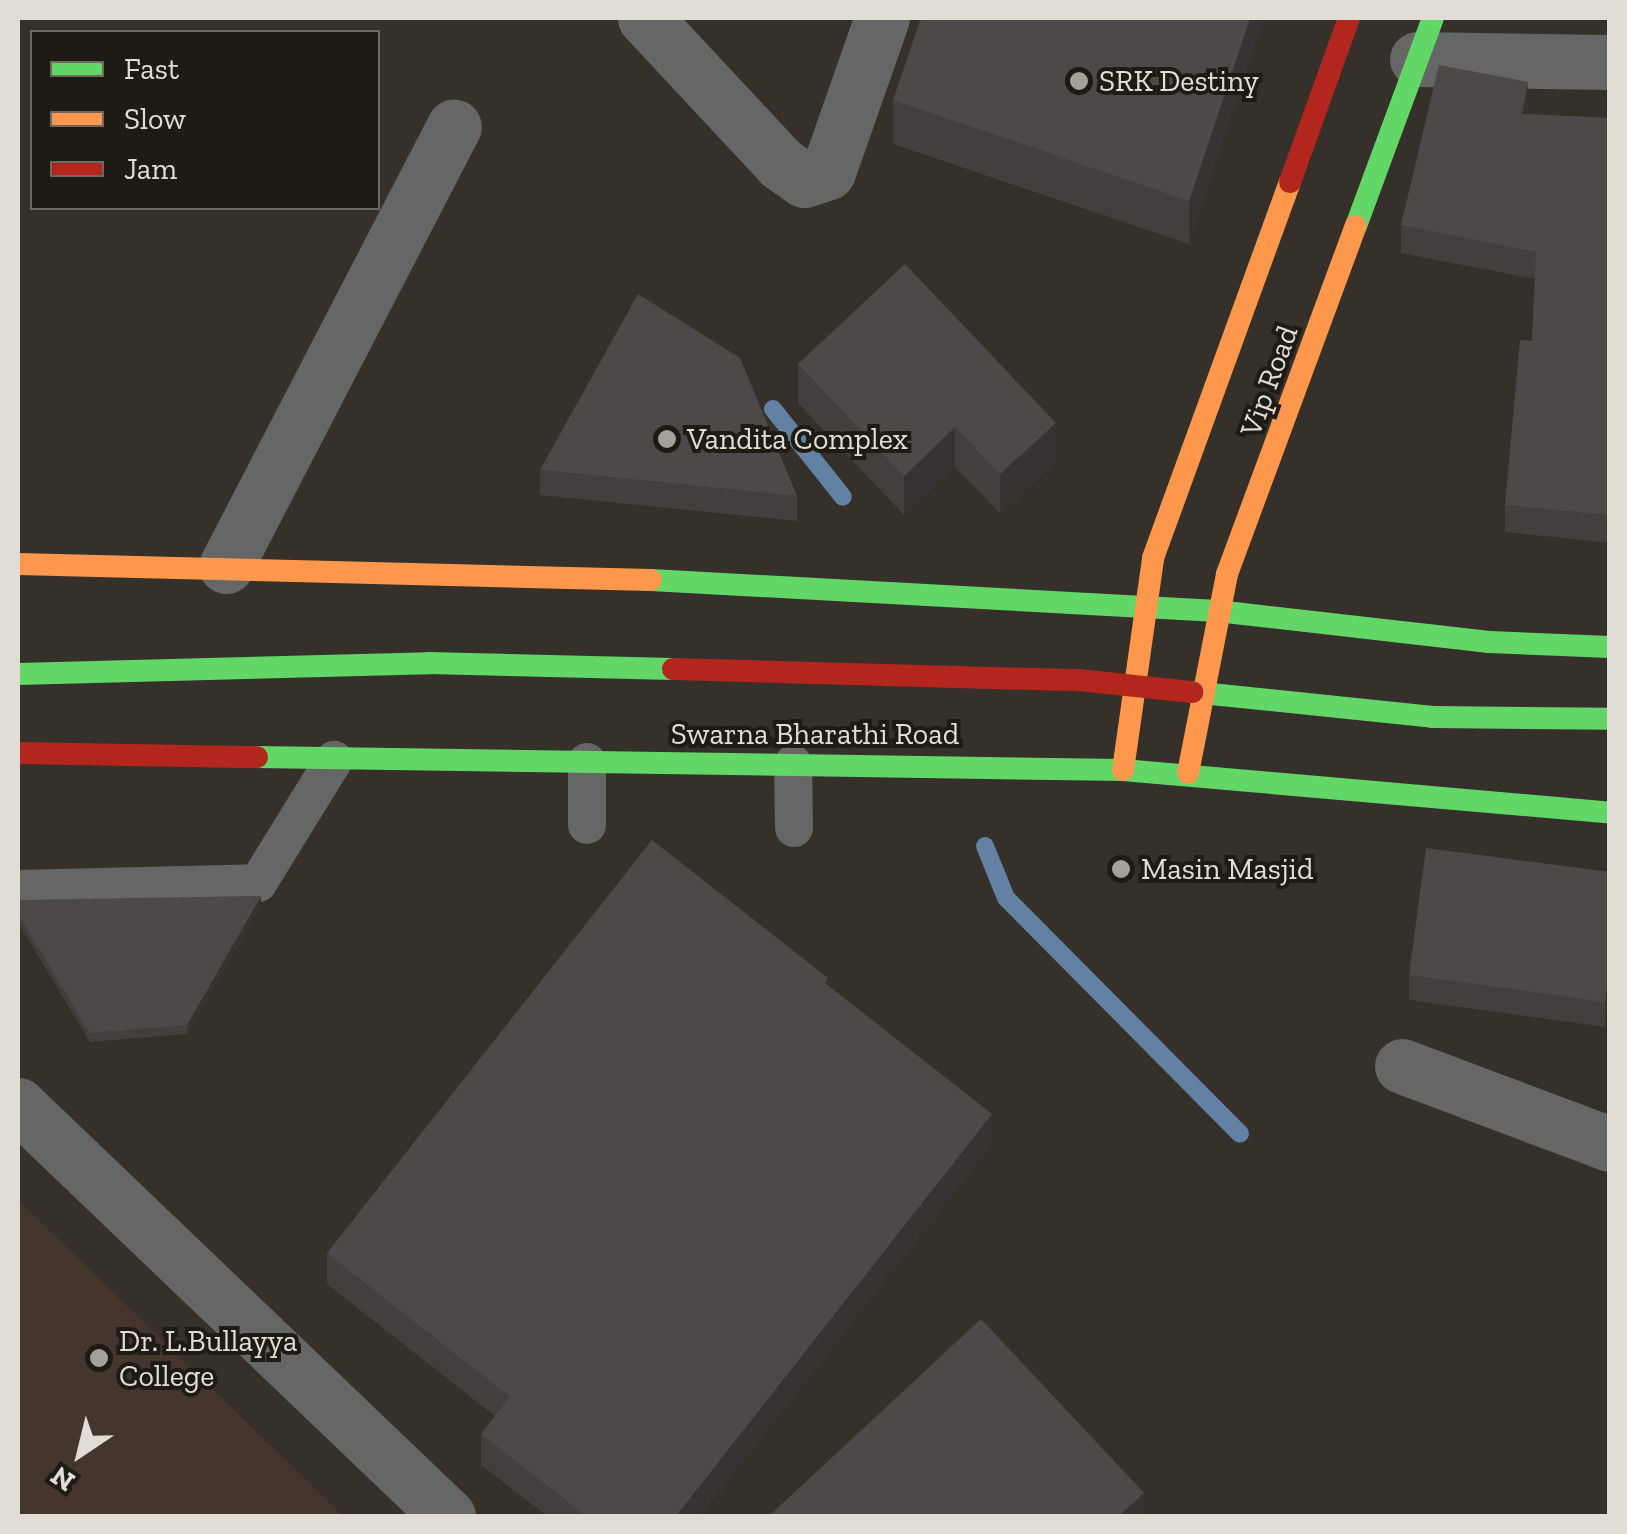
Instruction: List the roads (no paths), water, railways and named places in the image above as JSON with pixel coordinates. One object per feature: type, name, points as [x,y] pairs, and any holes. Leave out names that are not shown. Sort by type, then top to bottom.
[{"type":"main road","name":"Vip Road","points":[[1123,770],[1153,558],[1349,18]]},
{"type":"main road","name":"Vip Road","points":[[1188,773],[1206,693],[1216,611],[1425,38]]},
{"type":"main road","points":[[18,564],[226,566],[670,580],[1216,611],[1488,642],[1610,647]]},
{"type":"main road","points":[[18,674],[430,664],[1136,686],[1432,717],[1610,719]]},
{"type":"main road","name":"Swarna Bharathi Road","points":[[18,753],[1123,770],[1610,813]]},
{"type":"street","points":[[645,18],[780,164],[804,180],[828,172],[882,18]]},
{"type":"street","points":[[1425,38],[1610,62]]},
{"type":"street","points":[[226,566],[454,127]]},
{"type":"street","points":[[1402,1066],[1610,1144]]},
{"type":"street","points":[[18,1105],[448,1516]]},
{"type":"lane","points":[[18,889],[258,883],[334,760]]},
{"type":"lane","points":[[587,762],[588,825]]},
{"type":"lane","points":[[794,764],[794,828]]},
{"type":"waterway","points":[[773,409],[843,497]]},
{"type":"waterway","points":[[985,846],[1006,898],[1240,1134]]},
{"type":"place","name":"SRK Destiny","points":[[1079,81]]},
{"type":"place","name":"Vandita Complex","points":[[667,439]]},
{"type":"place","name":"Masin Masjid","points":[[1121,869]]},
{"type":"place","name":"Dr. L.Bullayya College","points":[[99,1358]]}]
